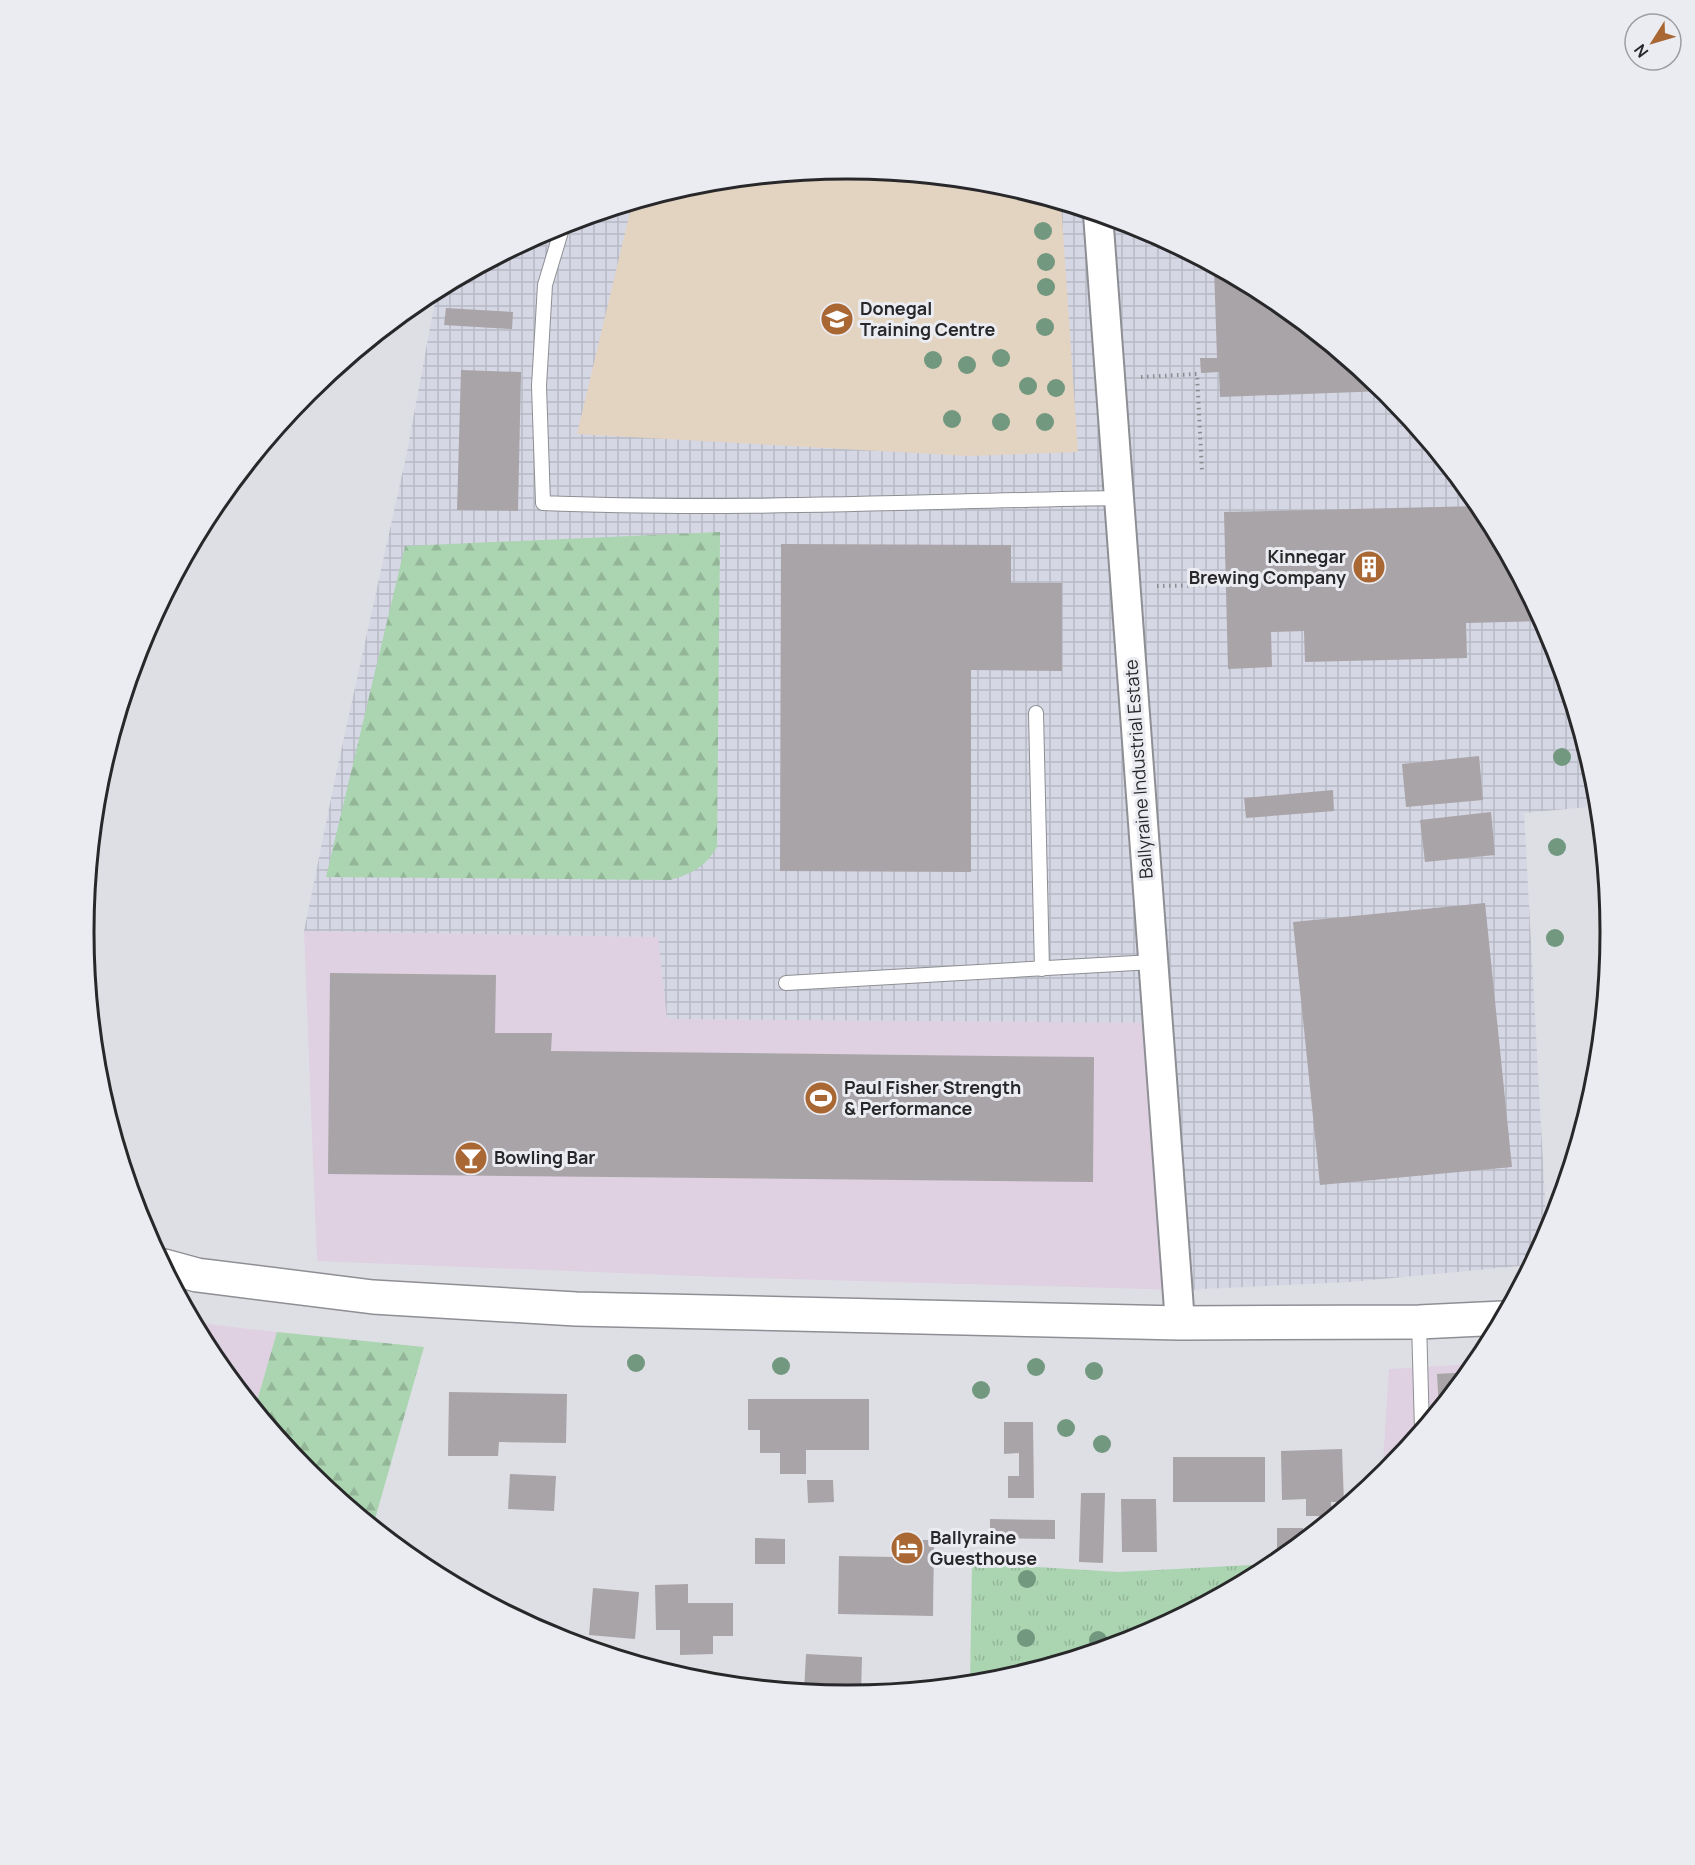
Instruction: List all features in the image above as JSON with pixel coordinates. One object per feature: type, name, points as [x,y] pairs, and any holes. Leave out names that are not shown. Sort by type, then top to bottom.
[{"type":"main road","points":[[173,1269],[197,1275],[373,1297],[576,1309],[1180,1323],[1419,1322],[1494,1318]]},
{"type":"street","name":"Ballyraine Industrial Estate","points":[[1099,222],[1180,1323]]},
{"type":"lane","points":[[559,237],[545,285],[539,386],[543,503],[792,505],[1119,498]]},
{"type":"lane","points":[[1036,713],[1042,969]]},
{"type":"lane","points":[[786,983],[1153,962]]},
{"type":"lane","points":[[1419,1322],[1422,1420]]},
{"type":"path","points":[[1132,378],[1197,374],[1202,471]]},
{"type":"path","points":[[1148,586],[1214,585]]},
{"type":"shaded area","points":[[848,179],[897,181],[946,186],[1042,205],[1090,219],[1181,257],[1266,306],[1306,335],[1344,366],[1414,436],[1474,514],[1523,599],[1561,690],[1575,738],[1589,807],[1524,813],[1546,1214],[1523,1266],[1350,1282],[1181,1290],[1162,1023],[667,1019],[658,937],[304,931],[407,452],[435,302],[514,257],[605,219],[701,194],[749,186]]},
{"type":"shaded area","name":"Donegal Training Centre","points":[[848,179],[946,186],[994,194],[1062,211],[1078,452],[969,456],[577,434],[630,212],[701,194],[749,186]]},
{"type":"shaded area","points":[[304,931],[659,937],[667,1019],[1163,1023],[1181,1290],[721,1277],[317,1261]]},
{"type":"shaded area","points":[[204,1323],[215,1325],[277,1332],[257,1400]]},
{"type":"shaded area","points":[[1464,1365],[1414,1429],[1383,1462],[1389,1369]]},
{"type":"green space","points":[[720,532],[717,847],[702,865],[692,872],[670,880],[326,877],[405,546]]},
{"type":"green space","points":[[277,1332],[424,1347],[375,1519],[315,1465],[257,1400]]},
{"type":"green space","points":[[972,1563],[1119,1572],[1257,1565],[1181,1608],[1090,1646],[1042,1660],[970,1675]]},
{"type":"building","points":[[1214,275],[1266,306],[1306,335],[1371,392],[1220,397],[1219,372],[1201,373],[1200,358],[1217,358]]},
{"type":"building","points":[[446,308],[513,312],[512,329],[444,325]]},
{"type":"building","points":[[461,370],[521,372],[518,511],[457,510]]},
{"type":"building","name":"Kinnegar Brewing Company","points":[[1468,506],[1500,556],[1533,621],[1466,623],[1467,658],[1305,662],[1304,631],[1271,632],[1272,667],[1228,669],[1224,512]]},
{"type":"building","points":[[781,544],[1011,545],[1011,583],[1062,583],[1062,671],[971,670],[971,872],[780,871]]},
{"type":"building","points":[[1479,756],[1483,800],[1406,807],[1402,764]]},
{"type":"building","points":[[1333,790],[1334,811],[1246,818],[1244,798]]},
{"type":"building","points":[[1491,812],[1495,855],[1425,862],[1420,820]]},
{"type":"building","points":[[1485,903],[1512,1167],[1320,1185],[1293,922]]},
{"type":"building","points":[[330,973],[496,975],[495,1033],[552,1033],[551,1051],[1094,1057],[1093,1182],[328,1174]]},
{"type":"building","points":[[1458,1373],[1438,1399],[1437,1374]]},
{"type":"building","points":[[449,1392],[567,1394],[566,1443],[499,1442],[498,1456],[448,1456]]},
{"type":"building","points":[[748,1399],[869,1399],[869,1450],[806,1450],[806,1474],[780,1474],[780,1453],[760,1453],[760,1430],[748,1430]]},
{"type":"building","points":[[1004,1422],[1033,1422],[1034,1498],[1008,1498],[1008,1476],[1019,1476],[1019,1453],[1004,1454]]},
{"type":"building","points":[[1342,1449],[1344,1499],[1340,1502],[1331,1502],[1332,1509],[1323,1516],[1306,1516],[1306,1499],[1282,1500],[1281,1451]]},
{"type":"building","points":[[1173,1457],[1265,1457],[1265,1502],[1173,1502]]},
{"type":"building","points":[[510,1474],[556,1476],[554,1511],[508,1509]]},
{"type":"building","points":[[807,1480],[833,1480],[834,1502],[808,1503]]},
{"type":"building","points":[[1081,1493],[1105,1493],[1103,1563],[1079,1562]]},
{"type":"building","points":[[1121,1499],[1156,1499],[1157,1552],[1122,1552]]},
{"type":"building","points":[[990,1519],[1055,1520],[1055,1539],[990,1538]]},
{"type":"building","points":[[1277,1528],[1303,1528],[1303,1532],[1277,1550]]},
{"type":"building","points":[[755,1538],[785,1539],[785,1564],[755,1564]]},
{"type":"building","points":[[896,1540],[934,1540],[933,1616],[838,1614],[839,1556],[896,1557]]},
{"type":"building","points":[[688,1584],[688,1603],[733,1603],[733,1636],[713,1636],[713,1654],[680,1655],[680,1630],[656,1630],[655,1585]]},
{"type":"building","points":[[593,1588],[639,1592],[635,1639],[589,1635]]},
{"type":"building","points":[[806,1654],[862,1657],[861,1685],[804,1684]]},
{"type":"place","name":"Donegal Training Centre","points":[[837,319]]},
{"type":"place","name":"Kinnegar Brewing Company","points":[[1369,567]]},
{"type":"place","name":"Paul Fisher Strength & Performance","points":[[821,1098]]},
{"type":"place","name":"Bowling Bar","points":[[471,1158]]},
{"type":"place","name":"Ballyraine Guesthouse","points":[[907,1548]]}]
